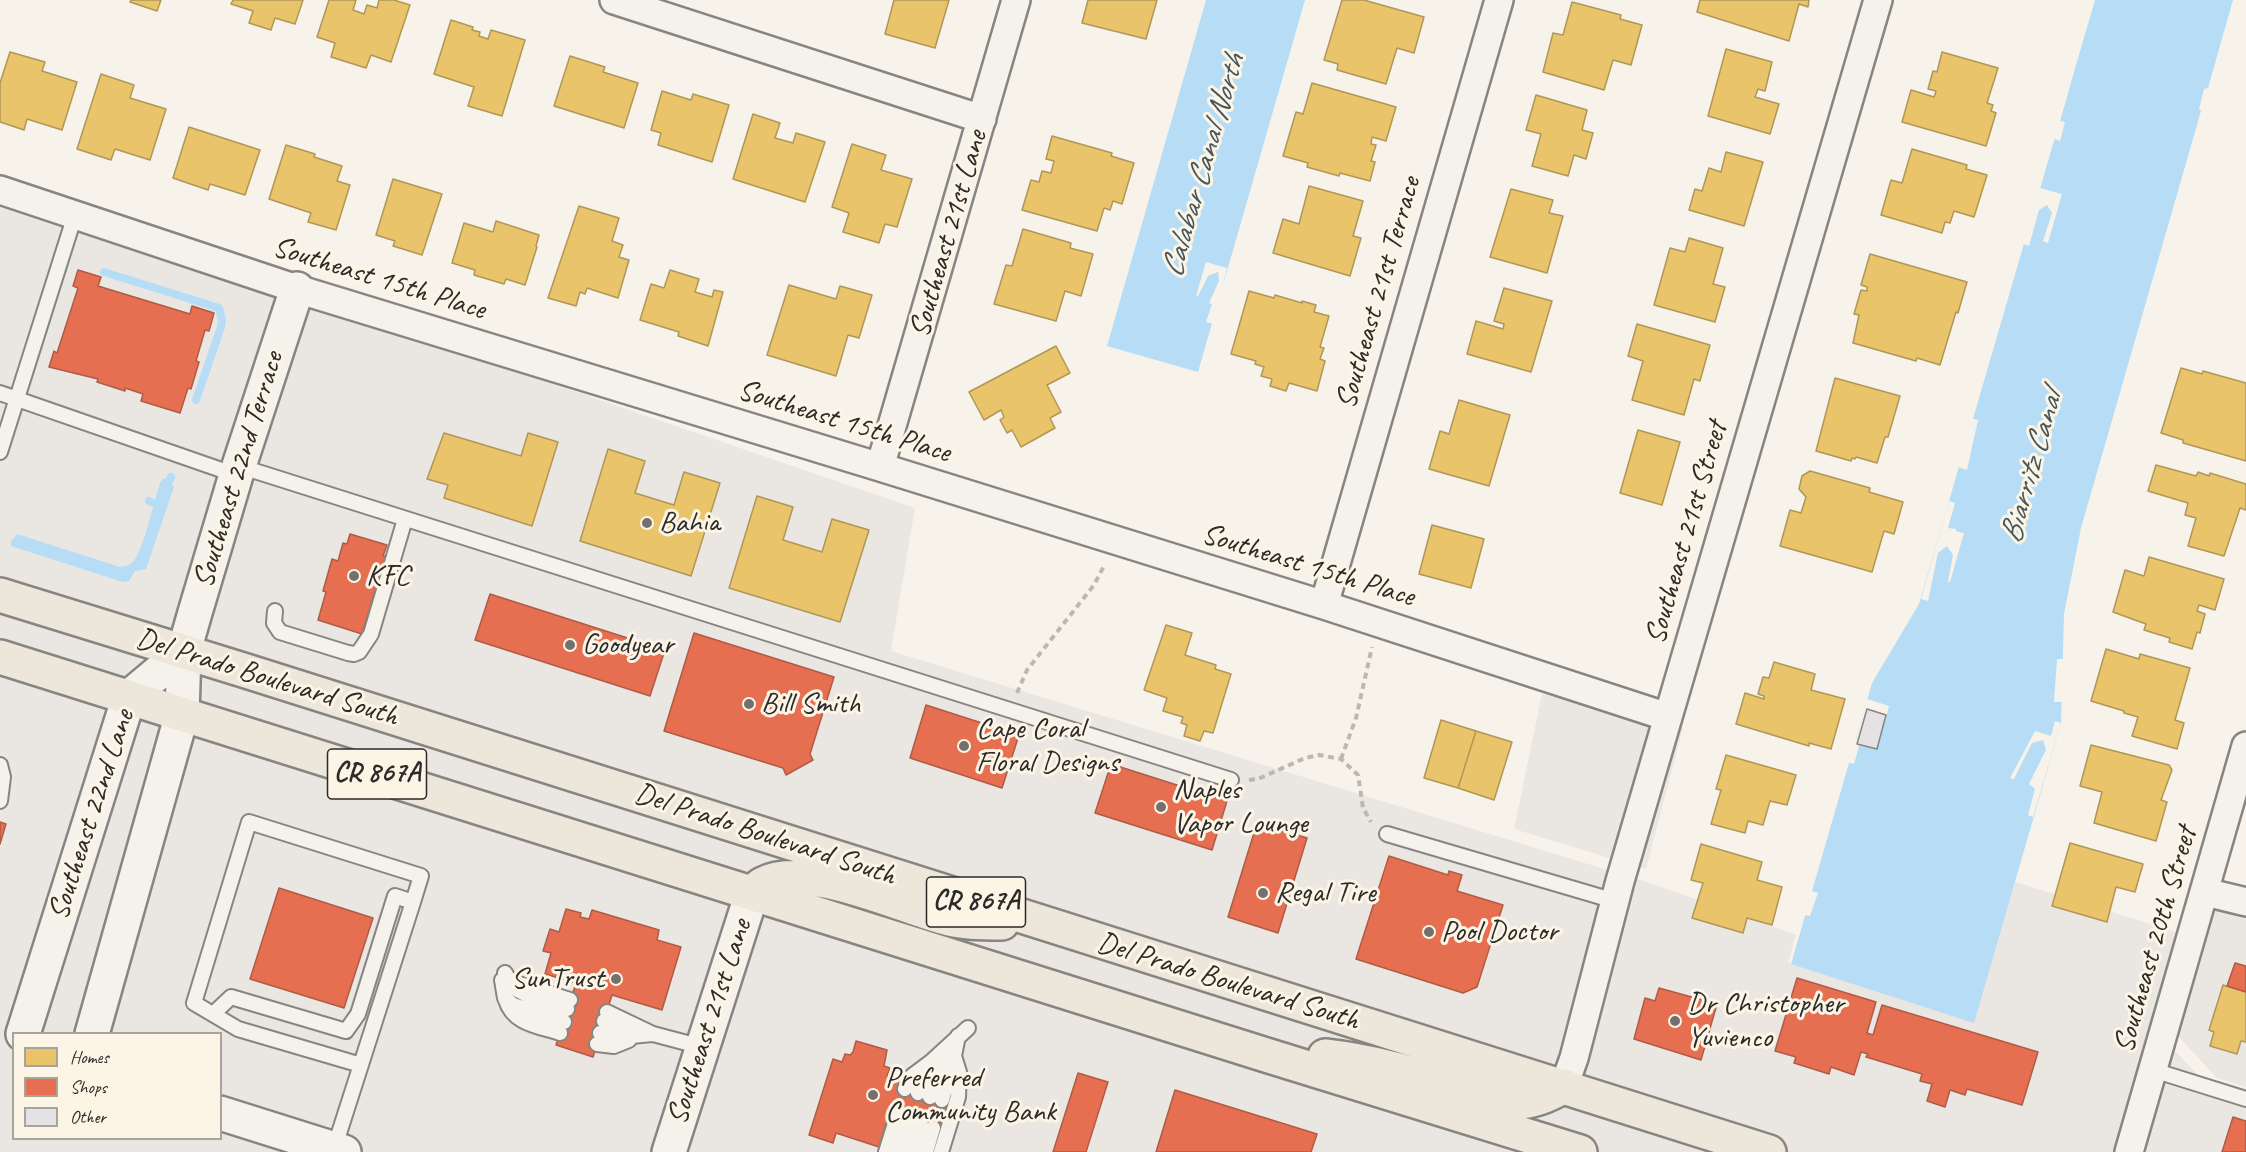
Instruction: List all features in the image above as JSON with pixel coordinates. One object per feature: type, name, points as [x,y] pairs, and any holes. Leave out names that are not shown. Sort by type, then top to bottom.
[{"type":"main road","name":"Del Prado Boulevard South","points":[[0,595],[184,651],[1769,1152]]},
{"type":"main road","name":"Del Prado Boulevard South","points":[[0,657],[1581,1152]]},
{"type":"main road","points":[[752,893],[762,884],[775,880],[821,879],[944,918],[977,924],[1039,922]]},
{"type":"main road","points":[[1266,1055],[1313,1055],[1353,1059],[1396,1069],[1506,1102],[1534,1100],[1549,1096],[1564,1086]]},
{"type":"street","name":"Southeast 21st Lane","points":[[880,467],[1016,0]]},
{"type":"street","name":"Southeast 21st Terrace","points":[[1324,605],[1499,0]]},
{"type":"street","name":"Southeast 21st Street","points":[[1564,1086],[1574,1058],[1615,901],[1668,717],[1878,0]]},
{"type":"street","points":[[629,2],[982,118]]},
{"type":"street","name":"Southeast 15th Place","points":[[0,190],[297,289],[1324,605],[1668,717]]},
{"type":"street","name":"Southeast 22nd Terrace","points":[[184,651],[238,470],[297,289]]},
{"type":"street","name":"Southeast 22nd Lane","points":[[24,1032],[129,697],[184,651]]},
{"type":"street","name":"Southeast 22nd Lane","points":[[93,1032],[182,714],[184,651]]},
{"type":"street","name":"Southeast 20th Street","points":[[2129,1152],[2246,746]]},
{"type":"street","points":[[2205,892],[2246,902]]},
{"type":"street","name":"Southeast 21st Lane","points":[[669,1152],[752,893]]},
{"type":"street","points":[[222,1114],[339,1150]]},
{"type":"lane","points":[[0,452],[75,215]]},
{"type":"lane","points":[[0,393],[238,470],[405,519],[1231,780]]},
{"type":"lane","points":[[275,611],[274,623],[280,632],[354,654],[359,652],[370,634],[405,519]]},
{"type":"lane","points":[[0,765],[3,777],[0,801]]},
{"type":"lane","points":[[339,1150],[361,1065],[421,876],[249,822],[194,1003],[238,1029],[361,1065]]},
{"type":"lane","points":[[1388,834],[1615,901]]},
{"type":"lane","points":[[213,1014],[231,997],[346,1031],[358,1014],[395,897],[414,902]]},
{"type":"lane","points":[[505,978],[521,993],[565,1016],[519,1008],[505,998],[505,978]]},
{"type":"lane","points":[[646,1033],[614,1046],[602,1028],[646,1033],[702,1047]]},
{"type":"lane","points":[[951,1052],[932,1061],[924,1095],[951,1052],[963,1032]]},
{"type":"lane","points":[[941,1152],[958,1097],[959,1072],[951,1052]]},
{"type":"lane","points":[[2153,1070],[2246,1099]]},
{"type":"lane","points":[[886,1152],[915,1123]]},
{"type":"lane","points":[[899,1152],[915,1123]]},
{"type":"lane","points":[[912,1152],[915,1123]]},
{"type":"lane","points":[[915,1123],[926,1152]]},
{"type":"path","points":[[1012,711],[1023,677],[1099,578],[1113,540]]},
{"type":"path","points":[[1341,759],[1356,718],[1378,622]]},
{"type":"path","points":[[1231,780],[1258,779],[1305,758],[1319,755],[1341,759],[1358,775],[1363,808],[1370,821],[1376,830],[1388,834]]},
{"type":"shaded area","points":[[0,194],[915,508],[891,651],[1647,882],[1935,984],[1987,873],[2192,937],[2162,1037],[2210,1088],[2246,1099],[2246,1152],[0,1152]]},
{"type":"shaded area","points":[[1542,694],[1683,728],[1646,869],[1514,829]]},
{"type":"shaded area","points":[[2212,908],[2246,919],[2246,1087],[2217,1078],[2177,1035]]},
{"type":"water","name":"Calabar Canal North","points":[[1206,0],[1305,0],[1198,372],[1107,346]]},
{"type":"water","name":"Biarritz Canal","points":[[2095,0],[2233,0],[2208,88],[2204,89],[2199,109],[2201,111],[2081,528],[2064,614],[2061,723],[1974,1023],[1791,964],[1872,683],[1919,604]]},
{"type":"water","points":[[164,478],[174,487],[146,569],[135,571],[129,581],[123,582],[11,546],[11,541],[17,534],[120,567],[128,565],[133,562],[141,547],[160,483]]},
{"type":"pier","points":[[2068,81],[2071,82],[2060,121],[2065,122],[2060,141],[2052,138]]},
{"type":"pier","points":[[2040,188],[2062,194],[2048,243],[2043,241],[2052,213],[2047,205],[2039,210],[2029,246],[2023,244],[2027,233],[2024,232]]},
{"type":"pier","points":[[1206,262],[1227,268],[1214,324],[1206,322],[1212,304],[1209,303],[1219,281],[1218,272],[1208,276],[1196,296]]},
{"type":"pier","points":[[1969,418],[1978,420],[1967,470],[1956,466]]},
{"type":"pier","points":[[1949,501],[1955,503],[1948,528],[1964,533],[1950,582],[1948,582],[1953,555],[1947,546],[1938,553],[1928,601],[1921,599]]},
{"type":"pier","points":[[2057,659],[2066,659],[2065,679],[2062,679],[2062,702],[2054,702]]},
{"type":"pier","points":[[1867,699],[1889,706],[1877,749],[1872,748],[1881,715],[1869,711],[1854,764],[1846,762],[1853,739],[1856,739]]},
{"type":"pier","points":[[2055,721],[2061,723],[2033,817],[2028,815],[2035,789],[2029,784],[2046,750],[2043,740],[2032,743],[2014,779],[2010,778],[2035,731],[2051,736]]},
{"type":"pier","points":[[1809,890],[1818,893],[1810,916],[1805,915],[1791,964],[1788,963]]},
{"type":"building: Homes","points":[[131,0],[161,0],[157,11],[130,2]]},
{"type":"building: Homes","points":[[233,0],[303,0],[295,24],[275,18],[271,30],[249,23],[253,11],[231,4]]},
{"type":"building: Homes","points":[[329,0],[356,0],[353,10],[364,14],[367,5],[377,8],[379,0],[394,0],[410,5],[391,62],[371,55],[366,68],[331,57],[335,43],[317,37]]},
{"type":"building: Homes","points":[[894,0],[949,0],[935,48],[885,34]]},
{"type":"building: Homes","points":[[1088,0],[1157,0],[1146,39],[1082,23]]},
{"type":"building: Homes","points":[[1342,0],[1364,0],[1424,17],[1414,53],[1397,48],[1386,84],[1337,70],[1338,64],[1324,60]]},
{"type":"building: Homes","points":[[1700,0],[1809,0],[1808,7],[1799,4],[1789,41],[1697,12]]},
{"type":"building: Homes","points":[[1572,2],[1621,15],[1620,19],[1642,25],[1631,65],[1613,60],[1604,90],[1543,72],[1553,33],[1563,35]]},
{"type":"building: Homes","points":[[451,20],[473,27],[472,30],[480,32],[479,36],[488,39],[491,30],[525,40],[502,116],[468,106],[474,87],[434,74]]},
{"type":"building: Homes","points":[[1726,49],[1772,62],[1765,91],[1758,89],[1755,97],[1779,104],[1770,134],[1708,116]]},
{"type":"building: Homes","points":[[10,52],[45,62],[42,71],[77,82],[62,130],[27,119],[24,130],[0,122],[0,83]]},
{"type":"building: Homes","points":[[1942,52],[1998,68],[1987,103],[1993,105],[1991,111],[1996,113],[1986,146],[1902,122],[1911,90],[1934,97],[1936,91],[1928,89],[1933,71],[1937,72]]},
{"type":"building: Homes","points":[[570,56],[605,67],[603,72],[638,83],[624,128],[554,106]]},
{"type":"building: Homes","points":[[101,74],[134,85],[130,98],[166,109],[150,160],[115,149],[111,160],[77,149]]},
{"type":"building: Homes","points":[[1312,83],[1396,107],[1386,141],[1372,137],[1371,144],[1376,145],[1371,161],[1375,162],[1370,181],[1340,173],[1339,176],[1307,167],[1308,163],[1283,156],[1296,112],[1303,114]]},
{"type":"building: Homes","points":[[662,91],[691,100],[693,94],[729,105],[712,162],[658,145],[661,133],[651,130]]},
{"type":"building: Homes","points":[[1536,95],[1587,110],[1582,130],[1593,133],[1586,159],[1574,155],[1568,176],[1532,166],[1541,134],[1526,130]]},
{"type":"building: Homes","points":[[753,114],[780,123],[775,138],[793,143],[796,133],[825,142],[805,202],[733,179]]},
{"type":"building: Homes","points":[[189,127],[260,150],[245,195],[210,184],[208,190],[173,178]]},
{"type":"building: Homes","points":[[1052,136],[1112,153],[1111,156],[1134,163],[1122,204],[1113,201],[1110,210],[1104,208],[1097,231],[1022,210],[1031,180],[1039,182],[1042,171],[1051,173],[1054,161],[1046,159]]},
{"type":"building: Homes","points":[[852,144],[886,155],[881,170],[912,179],[897,227],[885,224],[879,243],[843,232],[849,213],[832,207]]},
{"type":"building: Homes","points":[[286,145],[342,166],[337,181],[350,185],[336,230],[308,222],[311,213],[269,199]]},
{"type":"building: Homes","points":[[1912,149],[1967,165],[1966,169],[1987,175],[1974,217],[1954,211],[1950,223],[1945,222],[1942,233],[1881,215],[1891,180],[1902,183]]},
{"type":"building: Homes","points":[[1726,152],[1763,162],[1744,226],[1689,210],[1695,189],[1702,191],[1709,168],[1721,172]]},
{"type":"building: Homes","points":[[393,179],[442,194],[422,255],[393,246],[395,241],[376,235]]},
{"type":"building: Homes","points":[[1309,186],[1363,201],[1353,236],[1361,238],[1350,276],[1273,253],[1283,219],[1299,224]]},
{"type":"building: Homes","points":[[1511,189],[1553,200],[1549,213],[1563,216],[1547,273],[1490,257]]},
{"type":"building: Homes","points":[[579,206],[619,218],[612,241],[623,245],[619,257],[629,260],[618,298],[587,288],[585,294],[580,292],[576,306],[548,298]]},
{"type":"building: Homes","points":[[496,221],[539,235],[525,285],[506,279],[504,284],[474,275],[475,270],[452,263],[464,223],[493,232]]},
{"type":"building: Homes","points":[[1023,229],[1071,243],[1070,248],[1093,254],[1081,296],[1065,291],[1056,321],[994,304],[1006,265],[1012,266]]},
{"type":"building: Homes","points":[[1689,238],[1723,248],[1713,284],[1725,287],[1715,322],[1654,305],[1670,248],[1685,252]]},
{"type":"building: Homes","points":[[1870,254],[1967,282],[1940,365],[1917,358],[1916,361],[1853,343],[1859,315],[1854,314],[1861,290],[1867,291],[1867,287],[1861,285]]},
{"type":"building: Homes","points":[[670,270],[699,279],[695,292],[712,297],[714,290],[723,292],[708,346],[678,336],[679,332],[640,320],[651,284],[664,288]]},
{"type":"building: Homes","points":[[789,285],[836,299],[840,286],[872,295],[859,338],[848,335],[836,376],[767,355]]},
{"type":"building: Homes","points":[[1504,288],[1552,301],[1531,372],[1467,354],[1476,321],[1503,329],[1504,324],[1494,321]]},
{"type":"building: Homes","points":[[1249,291],[1316,305],[1314,312],[1329,316],[1320,347],[1324,348],[1320,359],[1325,361],[1317,391],[1289,383],[1286,391],[1270,386],[1272,379],[1261,376],[1264,367],[1255,364],[1256,361],[1231,354]]},
{"type":"building: Homes","points":[[1637,324],[1710,345],[1700,381],[1694,379],[1684,415],[1632,400],[1643,361],[1628,356]]},
{"type":"building: Homes","points":[[1056,346],[1070,373],[1047,385],[1061,412],[1050,418],[1055,428],[1021,447],[1012,430],[1007,433],[1000,420],[1004,417],[1001,410],[984,420],[969,392]]},
{"type":"building: Homes","points":[[2181,368],[2202,374],[2203,371],[2246,383],[2246,461],[2183,443],[2183,440],[2161,433]]},
{"type":"building: Homes","points":[[1835,378],[1900,396],[1888,437],[1885,437],[1877,463],[1856,457],[1851,461],[1816,451]]},
{"type":"building: Homes","points":[[1459,400],[1510,415],[1489,486],[1429,469],[1440,431],[1449,434]]},
{"type":"building: Homes","points":[[1638,430],[1680,442],[1662,505],[1620,493]]},
{"type":"building: Homes","points":[[444,433],[521,456],[528,433],[558,442],[532,526],[444,498],[448,485],[427,479]]},
{"type":"building: Homes","name":"Bahia","points":[[608,449],[645,461],[635,493],[674,505],[684,472],[720,483],[691,576],[580,541]]},
{"type":"building: Homes","points":[[2156,465],[2196,476],[2198,472],[2209,476],[2210,473],[2246,484],[2246,510],[2240,508],[2224,556],[2188,546],[2196,518],[2185,515],[2188,503],[2148,491]]},
{"type":"building: Homes","points":[[1810,471],[1870,488],[1869,492],[1903,502],[1894,534],[1884,531],[1872,572],[1780,546],[1790,510],[1801,513],[1806,497],[1799,489],[1802,476]]},
{"type":"building: Homes","name":"Bahia","points":[[757,496],[793,507],[783,540],[822,552],[832,519],[869,530],[840,622],[729,588]]},
{"type":"building: Homes","points":[[1432,525],[1484,539],[1471,588],[1419,574]]},
{"type":"building: Homes","points":[[2149,557],[2224,579],[2215,610],[2199,605],[2197,611],[2205,614],[2200,633],[2197,632],[2192,649],[2169,642],[2170,638],[2144,630],[2146,624],[2113,612],[2125,570],[2144,576]]},
{"type":"building: Homes","points":[[1166,625],[1192,633],[1185,655],[1216,665],[1215,669],[1231,674],[1213,733],[1204,731],[1200,741],[1184,736],[1187,725],[1181,723],[1183,717],[1163,711],[1167,698],[1144,690]]},
{"type":"building: Homes","points":[[2106,649],[2139,659],[2140,654],[2190,668],[2175,720],[2184,723],[2177,749],[2132,736],[2138,717],[2091,701]]},
{"type":"building: Homes","points":[[1774,662],[1815,674],[1811,690],[1845,699],[1831,749],[1809,743],[1809,746],[1736,724],[1745,693],[1764,699],[1764,696],[1758,694],[1763,677],[1769,678]]},
{"type":"building: Homes","points":[[1441,720],[1476,731],[1458,788],[1424,778]]},
{"type":"building: Homes","points":[[1476,731],[1512,742],[1494,800],[1458,788]]},
{"type":"building: Homes","points":[[2091,745],[2169,765],[2172,770],[2161,800],[2167,802],[2156,841],[2094,823],[2102,792],[2080,786]]},
{"type":"building: Homes","points":[[1726,755],[1796,775],[1787,805],[1770,801],[1763,825],[1748,821],[1745,833],[1711,824],[1721,790],[1716,789]]},
{"type":"building: Homes","points":[[2070,843],[2143,864],[2135,892],[2116,887],[2107,922],[2052,906]]},
{"type":"building: Homes","points":[[1701,844],[1762,862],[1757,880],[1782,887],[1772,925],[1747,918],[1743,933],[1692,918],[1703,883],[1691,880]]},
{"type":"building: Homes","points":[[2223,985],[2246,992],[2246,1042],[2241,1041],[2237,1054],[2210,1046],[2214,1032],[2209,1030]]},
{"type":"building: Shops","points":[[78,270],[101,277],[98,286],[190,314],[192,306],[214,313],[209,331],[205,330],[191,389],[188,388],[180,413],[141,401],[143,394],[125,388],[125,391],[97,382],[98,379],[49,367],[54,351],[57,353],[78,288],[73,286]]},
{"type":"building: Shops","name":"KFC","points":[[350,534],[387,545],[383,556],[386,556],[362,634],[318,620],[332,559],[338,561],[343,543],[347,544]]},
{"type":"building: Shops","name":"Goodyear","points":[[490,594],[665,650],[650,696],[475,640]]},
{"type":"building: Shops","name":"Bill Smith","points":[[694,633],[834,677],[810,754],[813,760],[786,775],[783,768],[664,731]]},
{"type":"building: Shops","name":"Cape Coral Floral Designs","points":[[926,705],[1019,735],[1002,788],[910,758]]},
{"type":"building: Shops","name":"Naples Vapor Lounge","points":[[1111,764],[1227,801],[1212,850],[1095,813]]},
{"type":"building: Shops","points":[[0,822],[6,824],[0,844]]},
{"type":"building: Shops","name":"Regal Tire","points":[[1257,823],[1307,838],[1278,933],[1228,917]]},
{"type":"building: Shops","name":"Pool Doctor","points":[[1389,856],[1448,875],[1449,871],[1462,875],[1457,891],[1503,905],[1477,987],[1463,993],[1356,959]]},
{"type":"building: Shops","points":[[279,888],[373,918],[344,1008],[250,979]]},
{"type":"building: Shops","name":"SunTrust","points":[[566,909],[581,913],[580,917],[589,919],[592,910],[659,930],[657,940],[681,947],[662,1010],[612,995],[593,1057],[556,1045],[576,983],[545,974],[551,953],[543,951],[550,929],[559,932]]},
{"type":"building: Shops","points":[[2235,963],[2246,966],[2246,992],[2227,986]]},
{"type":"building: Shops","points":[[1797,978],[1876,1002],[1867,1033],[1873,1035],[1882,1005],[2038,1052],[2022,1105],[1967,1089],[1965,1095],[1950,1090],[1945,1107],[1927,1101],[1932,1084],[1920,1081],[1922,1074],[1866,1057],[1868,1054],[1861,1052],[1854,1075],[1831,1067],[1829,1074],[1794,1063],[1796,1057],[1775,1051]]},
{"type":"building: Shops","name":"Dr Christopher Yuvienco","points":[[1659,988],[1717,1004],[1701,1060],[1634,1039],[1645,998],[1655,1001]]},
{"type":"building: Shops","name":"Preferred Community Bank","points":[[856,1041],[887,1050],[884,1066],[890,1068],[887,1076],[900,1080],[898,1087],[953,1104],[945,1132],[889,1115],[879,1147],[836,1133],[833,1143],[809,1135],[833,1059],[842,1062],[845,1054],[850,1055],[853,1052]]},
{"type":"building: Shops","points":[[1078,1073],[1108,1082],[1086,1152],[1053,1152]]},
{"type":"building: Shops","points":[[1175,1090],[1317,1134],[1311,1152],[1156,1152]]},
{"type":"building: Shops","points":[[2233,1117],[2246,1121],[2246,1152],[2222,1152]]},
{"type":"building: Other","points":[[1867,709],[1886,715],[1877,749],[1857,744]]},
{"type":"waterway","points":[[104,272],[219,308],[221,327],[196,400]]},
{"type":"waterway","points":[[169,481],[171,477]]},
{"type":"waterway","points":[[149,501],[153,503]]},
{"type":"place","name":"Bahia","points":[[647,523]]},
{"type":"place","name":"KFC","points":[[354,576]]},
{"type":"place","name":"Goodyear","points":[[570,645]]},
{"type":"place","name":"Bill Smith","points":[[749,704]]},
{"type":"place","name":"Cape Coral Floral Designs","points":[[964,746]]},
{"type":"place","name":"Naples Vapor Lounge","points":[[1161,807]]},
{"type":"place","name":"Regal Tire","points":[[1263,893]]},
{"type":"place","name":"Pool Doctor","points":[[1429,932]]},
{"type":"place","name":"SunTrust","points":[[616,979]]},
{"type":"place","name":"Dr Christopher Yuvienco","points":[[1675,1021]]},
{"type":"place","name":"Preferred Community Bank","points":[[873,1095]]}]
